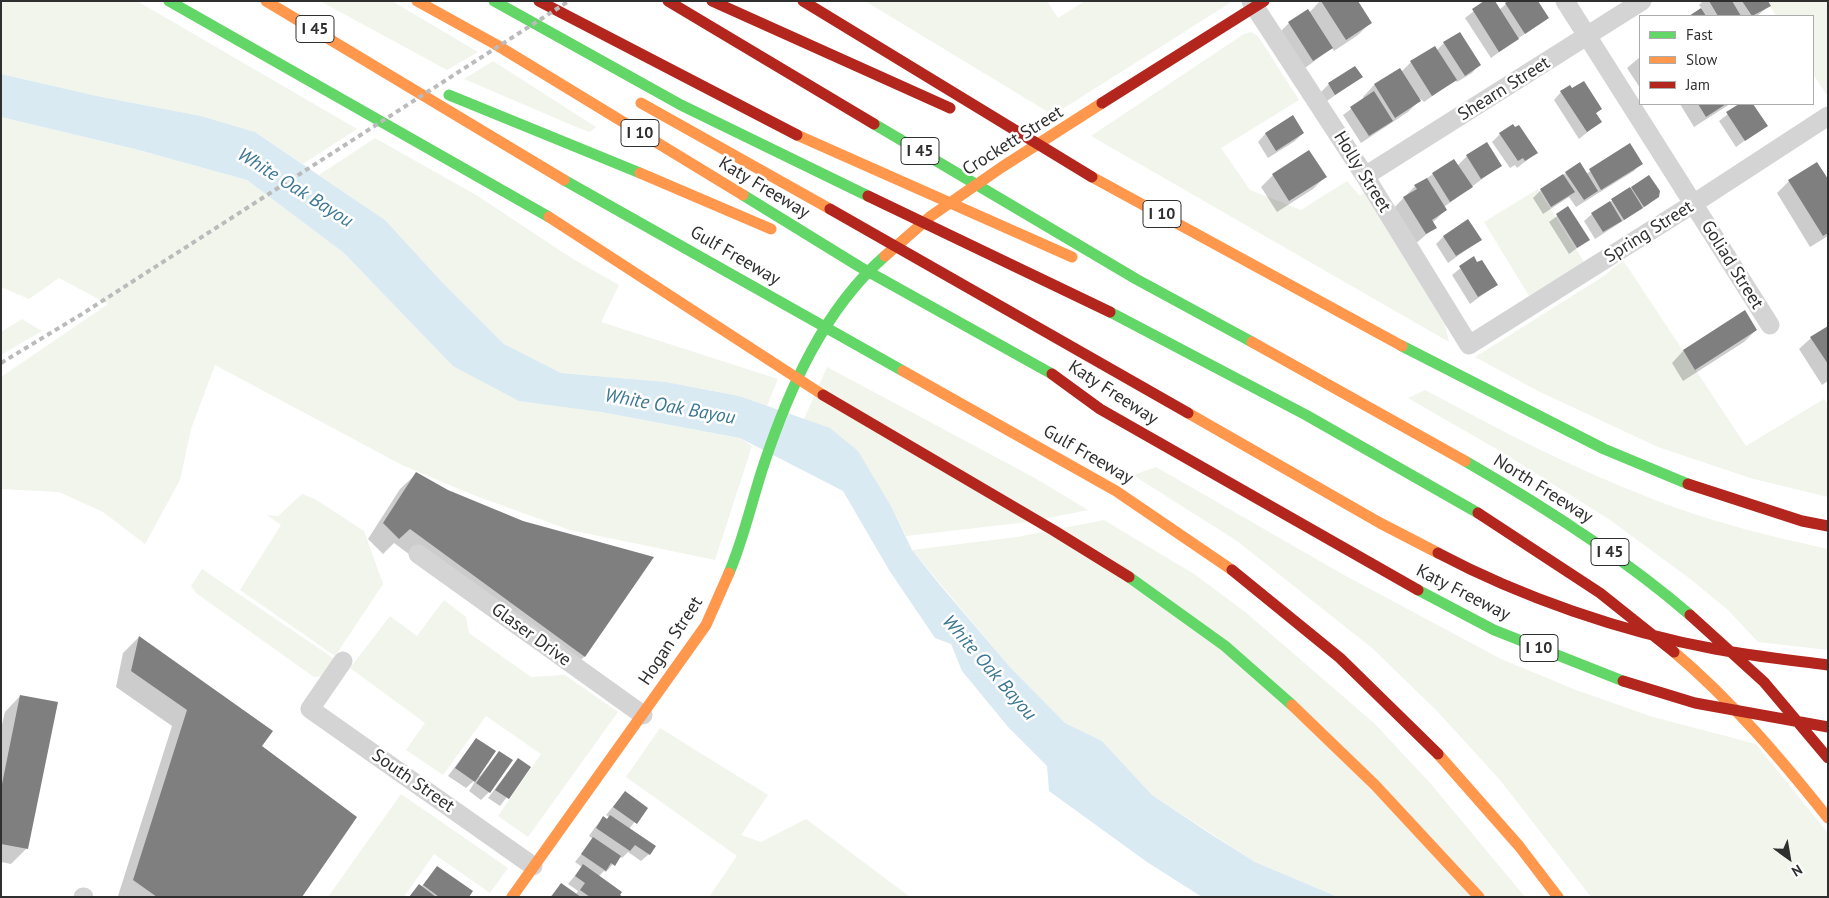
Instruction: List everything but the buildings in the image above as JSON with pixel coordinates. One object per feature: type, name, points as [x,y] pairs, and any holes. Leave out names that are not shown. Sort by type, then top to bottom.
[{"type":"main road","points":[[169,1],[545,215],[624,264],[828,398],[1134,581],[1231,652],[1335,745],[1479,897]]},
{"type":"main road","name":"Gulf Freeway","points":[[266,1],[363,57],[536,163],[717,267],[1073,465],[1188,537],[1269,599],[1333,652],[1398,712],[1478,798],[1558,897]]},
{"type":"main road","name":"Katy Freeway","points":[[417,1],[495,44],[860,267],[1055,376],[1100,409],[1386,573],[1494,630],[1609,677],[1695,702],[1828,727]]},
{"type":"main road","points":[[494,1],[564,42],[744,136],[1156,335],[1256,388],[1482,515],[1602,593],[1693,667],[1739,713],[1787,766],[1828,818]]},
{"type":"main road","points":[[503,1],[581,63]]},
{"type":"main road","points":[[539,1],[789,131],[992,223],[1173,300]]},
{"type":"main road","name":"I 45","points":[[668,1],[1173,300]]},
{"type":"main road","points":[[712,1],[960,112]]},
{"type":"main road","name":"I 10","points":[[803,1],[1080,170],[1455,375],[1604,449],[1699,490],[1802,521],[1828,526]]},
{"type":"main road","name":"Crockett Street","points":[[814,347],[830,318],[849,294],[878,262],[930,216],[1002,167],[1137,83],[1256,3]]},
{"type":"main road","points":[[363,57],[420,84],[531,127],[860,267]]},
{"type":"main road","points":[[628,94],[1371,518],[1468,569],[1550,603],[1611,623],[1714,649],[1828,665]]},
{"type":"main road","points":[[977,120],[1080,170]]},
{"type":"main road","name":"North Freeway","points":[[1173,300],[1286,363],[1352,396],[1466,461],[1626,563],[1741,658],[1781,701],[1828,758]]},
{"type":"main road","name":"Hogan Street","points":[[512,897],[683,660],[706,625],[734,559],[764,463],[794,387],[814,347]]},
{"type":"street","name":"Goliad Street","points":[[1565,1],[1770,325]]},
{"type":"street","name":"Shearn Street","points":[[1365,176],[1642,1]]},
{"type":"street","name":"Holly Street","points":[[1256,3],[1469,345]]},
{"type":"street","name":"Spring Street","points":[[1469,345],[1694,204],[1828,116]]},
{"type":"street","name":"Glaser Drive","points":[[418,554],[643,715]]},
{"type":"street","name":"South Street","points":[[343,661],[310,709],[533,866]]},
{"type":"shaded area","points":[[1,1],[137,1],[357,129],[303,164],[255,132],[201,116],[97,96],[1,74]]},
{"type":"shaded area","points":[[320,1],[392,1],[478,52],[447,70]]},
{"type":"shaded area","points":[[865,1],[1047,1],[1058,18],[1085,1],[1233,1],[1053,115]]},
{"type":"shaded area","points":[[1767,1],[1828,1],[1828,97],[1814,76],[1814,15],[1775,15]]},
{"type":"shaded area","points":[[1251,32],[1258,36],[1299,100],[1221,148],[1250,190],[1301,210],[1347,181],[1360,196],[1365,192],[1445,324],[1449,342],[1091,136],[1244,34]]},
{"type":"shaded area","points":[[493,61],[596,127],[590,132],[576,127],[464,79]]},
{"type":"shaded area","points":[[1,117],[135,149],[247,180],[344,253],[453,365],[601,412],[740,438],[752,446],[715,560],[570,530],[476,496],[402,465],[215,365],[191,429],[180,480],[145,544],[103,512],[59,492],[1,489],[1,377],[108,304],[59,278],[29,299],[1,287]]},
{"type":"shaded area","points":[[375,138],[476,195],[573,259],[619,285],[601,322],[778,379],[767,406],[739,396],[666,382],[561,373],[504,344],[442,282],[385,220],[319,175]]},
{"type":"shaded area","points":[[1538,189],[1584,262],[1529,296],[1484,222]]},
{"type":"shaded area","points":[[1623,260],[1746,446],[1824,399],[1828,404],[1828,497],[1750,478],[1658,447],[1538,391],[1475,357],[1604,276]]},
{"type":"shaded area","points":[[22,319],[42,331],[1,355],[1,332]]},
{"type":"shaded area","points":[[827,367],[1033,477],[1088,510],[1028,522],[906,536],[892,508],[804,419]]},
{"type":"shaded area","points":[[1425,390],[1564,461],[1650,498],[1693,514],[1738,527],[1828,549],[1828,650],[1758,642],[1728,610],[1689,578],[1610,520],[1505,454],[1408,398]]},
{"type":"shaded area","points":[[1156,467],[1344,575],[1501,659],[1576,690],[1653,717],[1756,744],[1828,833],[1828,897],[1591,897],[1500,780],[1437,711],[1372,648],[1237,541],[1133,475]]},
{"type":"shaded area","points":[[302,494],[315,499],[364,531],[383,584],[335,656],[240,590],[281,525],[267,515],[278,516]]},
{"type":"shaded area","points":[[1104,520],[1194,574],[1244,611],[1374,723],[1431,784],[1525,897],[1338,897],[1255,862],[1152,795],[1102,741],[1065,723],[1009,666],[912,550],[1017,537]]},
{"type":"shaded area","points":[[202,569],[336,660],[324,676],[314,677],[196,593],[191,586]]},
{"type":"shaded area","points":[[444,600],[466,617],[469,633],[531,677],[565,675],[618,712],[528,837],[498,816],[541,754],[486,716],[443,775],[406,750],[425,723],[350,668],[390,616],[417,636]]},
{"type":"shaded area","points":[[660,728],[768,795],[741,835],[761,842],[806,819],[910,897],[709,897],[737,856],[626,777]]},
{"type":"shaded area","points":[[401,794],[508,868],[490,893],[434,854],[404,897],[328,897]]},
{"type":"water","name":"White Oak Bayou","points":[[1,74],[97,96],[201,116],[255,132],[385,220],[442,282],[504,344],[561,373],[666,382],[739,396],[830,428],[858,451],[892,508],[912,550],[1009,666],[1065,723],[1102,741],[1152,795],[1209,833],[1255,862],[1338,897],[1202,897],[1147,862],[1049,791],[1047,766],[1009,728],[962,671],[951,644],[935,638],[889,570],[843,491],[740,438],[601,412],[519,401],[453,366],[344,253],[247,180],[135,149],[1,117]]},
{"type":"railway","points":[[1,363],[82,314],[569,1]]},
{"type":"traffic: fast","points":[[169,1],[549,217]]},
{"type":"traffic: fast","points":[[494,1],[681,105],[868,196]]},
{"type":"traffic: fast","points":[[449,95],[640,173]]},
{"type":"traffic: fast","points":[[874,124],[1136,279],[1252,342]]},
{"type":"traffic: fast","points":[[564,180],[903,371]]},
{"type":"traffic: fast","points":[[743,195],[860,267],[1052,374]]},
{"type":"traffic: fast","points":[[729,573],[774,436],[797,379],[826,325],[863,277],[885,256]]},
{"type":"traffic: fast","points":[[1110,312],[1306,415],[1478,513]]},
{"type":"traffic: fast","points":[[1402,346],[1604,449],[1688,484]]},
{"type":"traffic: fast","points":[[1465,461],[1524,496],[1609,552],[1690,615]]},
{"type":"traffic: fast","points":[[1129,577],[1225,646],[1292,705]]},
{"type":"traffic: fast","points":[[1418,590],[1494,630],[1623,681]]},
{"type":"traffic: slow","points":[[266,1],[564,180]]},
{"type":"traffic: slow","points":[[417,1],[495,44],[743,195]]},
{"type":"traffic: slow","points":[[641,103],[830,209]]},
{"type":"traffic: slow","points":[[885,256],[931,216],[1002,167],[1102,103]]},
{"type":"traffic: slow","points":[[797,135],[1072,257]]},
{"type":"traffic: slow","points":[[640,173],[771,229]]},
{"type":"traffic: slow","points":[[1092,177],[1402,346]]},
{"type":"traffic: slow","points":[[549,217],[823,395]]},
{"type":"traffic: slow","points":[[1252,342],[1465,461]]},
{"type":"traffic: slow","points":[[903,371],[1116,491],[1232,570]]},
{"type":"traffic: slow","points":[[1188,413],[1380,523],[1438,553]]},
{"type":"traffic: slow","points":[[512,897],[706,625],[729,573]]},
{"type":"traffic: slow","points":[[1674,652],[1736,710],[1828,818]]},
{"type":"traffic: slow","points":[[1292,705],[1375,785],[1479,897]]},
{"type":"traffic: slow","points":[[1438,754],[1519,846],[1558,897]]},
{"type":"traffic: jam","points":[[539,1],[797,135]]},
{"type":"traffic: jam","points":[[668,1],[874,124]]},
{"type":"traffic: jam","points":[[712,1],[950,108]]},
{"type":"traffic: jam","points":[[803,1],[1092,177]]},
{"type":"traffic: jam","points":[[1102,103],[1264,1]]},
{"type":"traffic: jam","points":[[868,196],[1110,312]]},
{"type":"traffic: jam","points":[[830,209],[1188,413]]},
{"type":"traffic: jam","points":[[1052,374],[1100,409],[1418,590]]},
{"type":"traffic: jam","points":[[823,395],[1053,530],[1129,577]]},
{"type":"traffic: jam","points":[[1688,484],[1802,521],[1828,526]]},
{"type":"traffic: jam","points":[[1478,513],[1600,593],[1674,652]]},
{"type":"traffic: jam","points":[[1438,553],[1503,584],[1608,623],[1715,649],[1828,665]]},
{"type":"traffic: jam","points":[[1232,570],[1340,658],[1438,754]]},
{"type":"traffic: jam","points":[[1690,615],[1764,682],[1828,758]]},
{"type":"traffic: jam","points":[[1623,681],[1695,703],[1828,727]]}]
